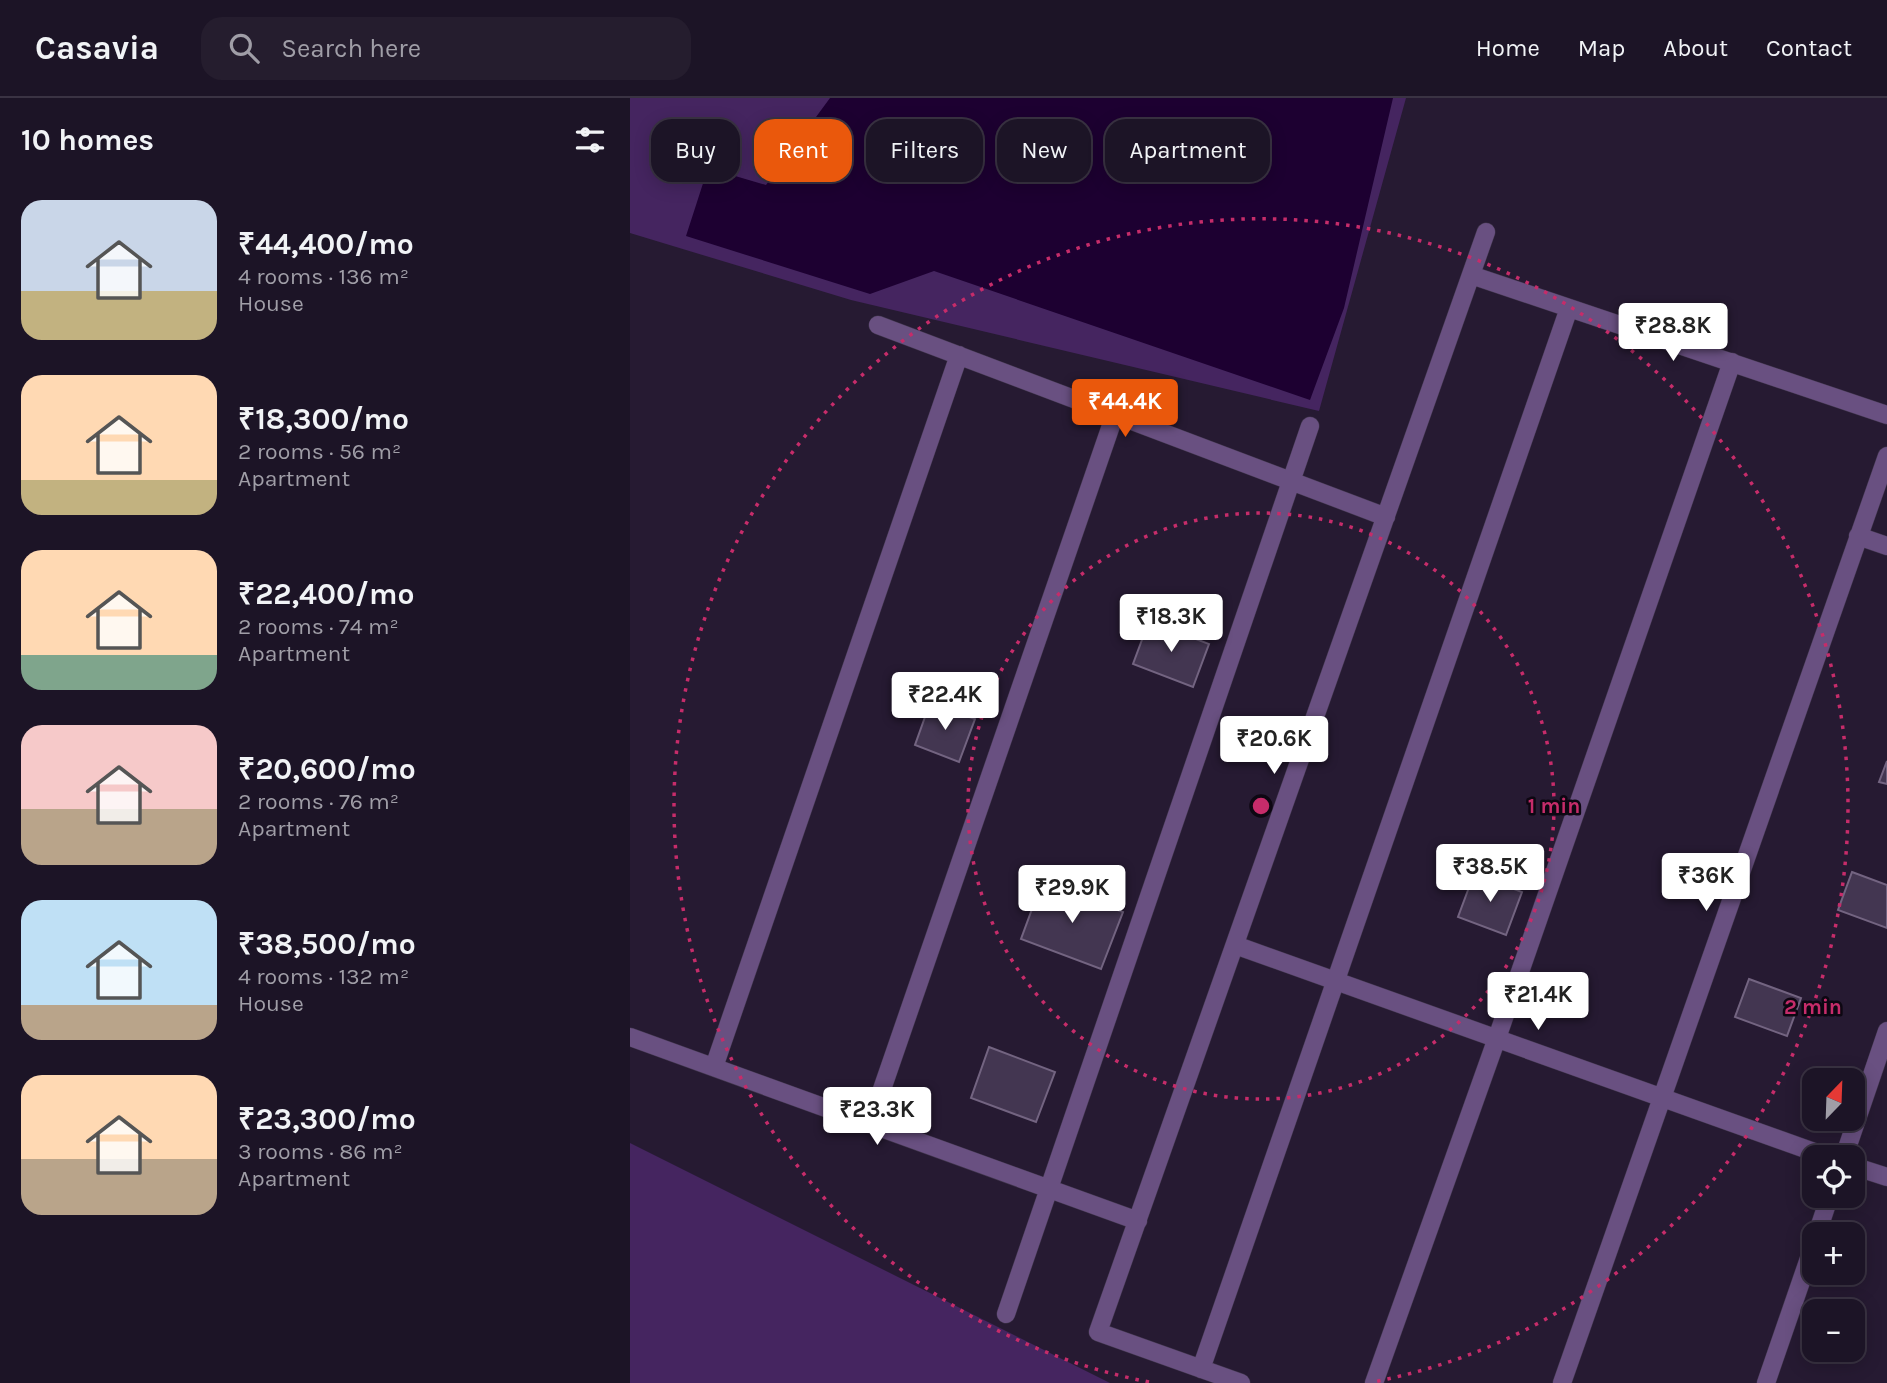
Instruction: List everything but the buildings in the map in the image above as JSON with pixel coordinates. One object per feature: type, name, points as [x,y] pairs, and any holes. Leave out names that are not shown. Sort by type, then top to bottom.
[{"type":"street","points":[[1241,1383],[1098,1332],[1486,232]]},
{"type":"street","points":[[1471,275],[1887,415]]},
{"type":"street","points":[[1201,1369],[1569,308]]},
{"type":"street","points":[[878,325],[1386,517]]},
{"type":"street","points":[[714,1067],[959,355]]},
{"type":"street","points":[[1374,1383],[1732,362]]},
{"type":"street","points":[[870,1124],[1115,414]]},
{"type":"street","points":[[1006,1314],[1310,426]]},
{"type":"street","points":[[1562,1383],[1887,456]]},
{"type":"street","points":[[1858,536],[1887,546]]},
{"type":"street","points":[[1235,945],[1802,1147]]},
{"type":"street","points":[[1848,1145],[1887,1031]]},
{"type":"street","points":[[630,1037],[1138,1221]]},
{"type":"street","points":[[1865,1170],[1887,1177]]},
{"type":"street","points":[[1766,1383],[1802,1279]]},
{"type":"shaded area","points":[[630,98],[1406,98],[1319,411],[851,300],[630,233]]},
{"type":"shaded area","points":[[830,98],[1393,98],[1344,308],[1310,400],[934,271],[870,294],[686,236],[703,182],[740,182],[740,177],[766,185],[768,182],[852,182],[852,119],[815,119]]},
{"type":"shaded area","points":[[630,1143],[1110,1383],[630,1383]]}]
